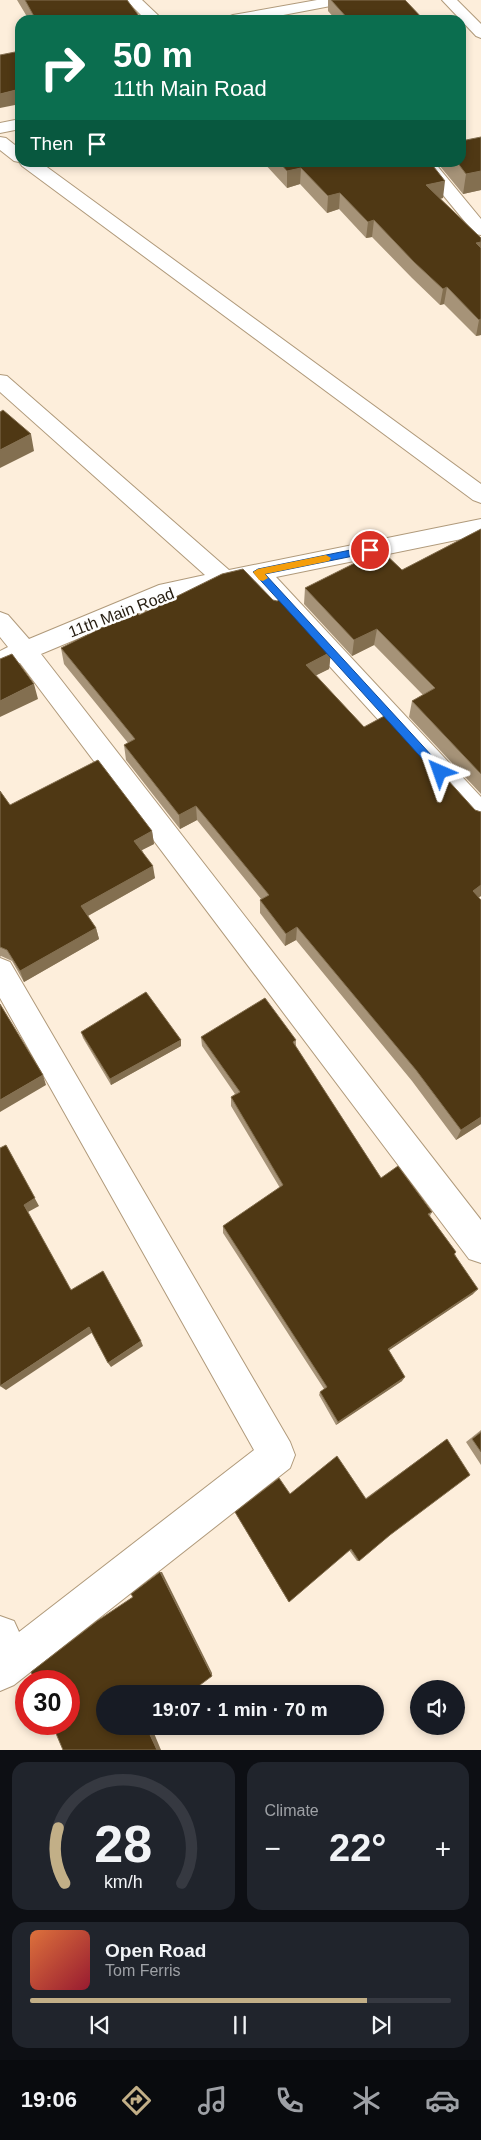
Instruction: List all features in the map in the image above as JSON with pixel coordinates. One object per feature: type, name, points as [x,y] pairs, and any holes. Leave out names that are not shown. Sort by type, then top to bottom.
[{"type":"street","points":[[133,0],[150,15]]},
{"type":"street","points":[[265,15],[342,0]]},
{"type":"street","points":[[449,0],[464,15]]},
{"type":"street","points":[[466,17],[481,32]]},
{"type":"street","points":[[0,128],[15,125]]},
{"type":"street","points":[[0,142],[15,153]]},
{"type":"street","points":[[35,167],[481,495]]},
{"type":"street","points":[[428,167],[481,230]]},
{"type":"street","points":[[0,380],[224,579]]},
{"type":"street","name":"11th Main Road","points":[[12,656],[167,591],[481,527]]},
{"type":"street","points":[[258,572],[481,815]]},
{"type":"street","points":[[0,621],[12,656],[481,1247]]},
{"type":"street","points":[[0,971],[277,1455],[4,1655]]},
{"type":"building","points":[[25,0],[127,0],[138,15],[33,15]]},
{"type":"building","points":[[331,0],[405,0],[419,15],[344,15]]},
{"type":"building","points":[[15,52],[15,90],[0,94],[0,55]]},
{"type":"building","points":[[481,137],[481,171],[466,174],[461,167],[466,167],[466,140]]},
{"type":"building","points":[[283,167],[434,167],[445,181],[426,185],[481,238],[481,242],[476,243],[481,248],[481,319],[479,320],[447,287],[443,289],[374,220],[368,222],[340,193],[328,196],[301,168],[287,171]]},
{"type":"building","points":[[3,410],[31,434],[0,450],[0,412]]},
{"type":"building","points":[[481,529],[481,774],[412,701],[435,688],[377,629],[354,640],[305,588],[381,550],[402,570]]},
{"type":"building","points":[[243,569],[273,600],[282,599],[331,652],[306,665],[364,727],[388,714],[475,810],[481,812],[481,885],[473,891],[481,900],[481,1117],[461,1130],[416,1070],[297,927],[286,934],[260,900],[269,895],[196,806],[179,815],[124,745],[135,739],[61,648],[135,611],[139,615],[222,574]]},
{"type":"building","points":[[12,654],[34,684],[0,701],[0,659]]},
{"type":"building","points":[[98,760],[152,831],[134,841],[153,866],[81,906],[96,928],[20,971],[7,950],[0,947],[0,791],[10,805]]},
{"type":"building","points":[[146,992],[181,1040],[110,1079],[81,1032]]},
{"type":"building","points":[[265,998],[296,1040],[293,1042],[381,1178],[398,1166],[432,1212],[428,1214],[456,1252],[454,1254],[478,1289],[388,1349],[405,1377],[338,1422],[320,1392],[327,1387],[223,1226],[283,1185],[231,1097],[240,1092],[201,1037]]},
{"type":"building","points":[[0,1004],[43,1075],[0,1100]]},
{"type":"building","points":[[6,1145],[35,1198],[24,1205],[71,1290],[103,1271],[141,1341],[108,1363],[89,1327],[0,1386],[0,1148]]},
{"type":"building","points":[[481,1432],[481,1452],[472,1439]]},
{"type":"building","points":[[447,1439],[470,1475],[390,1535],[359,1561],[351,1549],[289,1602],[235,1512],[279,1478],[290,1494],[337,1456],[366,1499]]},
{"type":"building","points":[[160,1572],[212,1676],[200,1685],[96,1685],[96,1735],[150,1735],[157,1750],[63,1750],[57,1735],[80,1735],[80,1670],[34,1670],[97,1621],[133,1597],[131,1594]]},
{"type":"slow traffic","points":[[263,578],[258,572],[326,558]]},
{"type":"route","points":[[370,550],[258,572],[440,772]]}]
